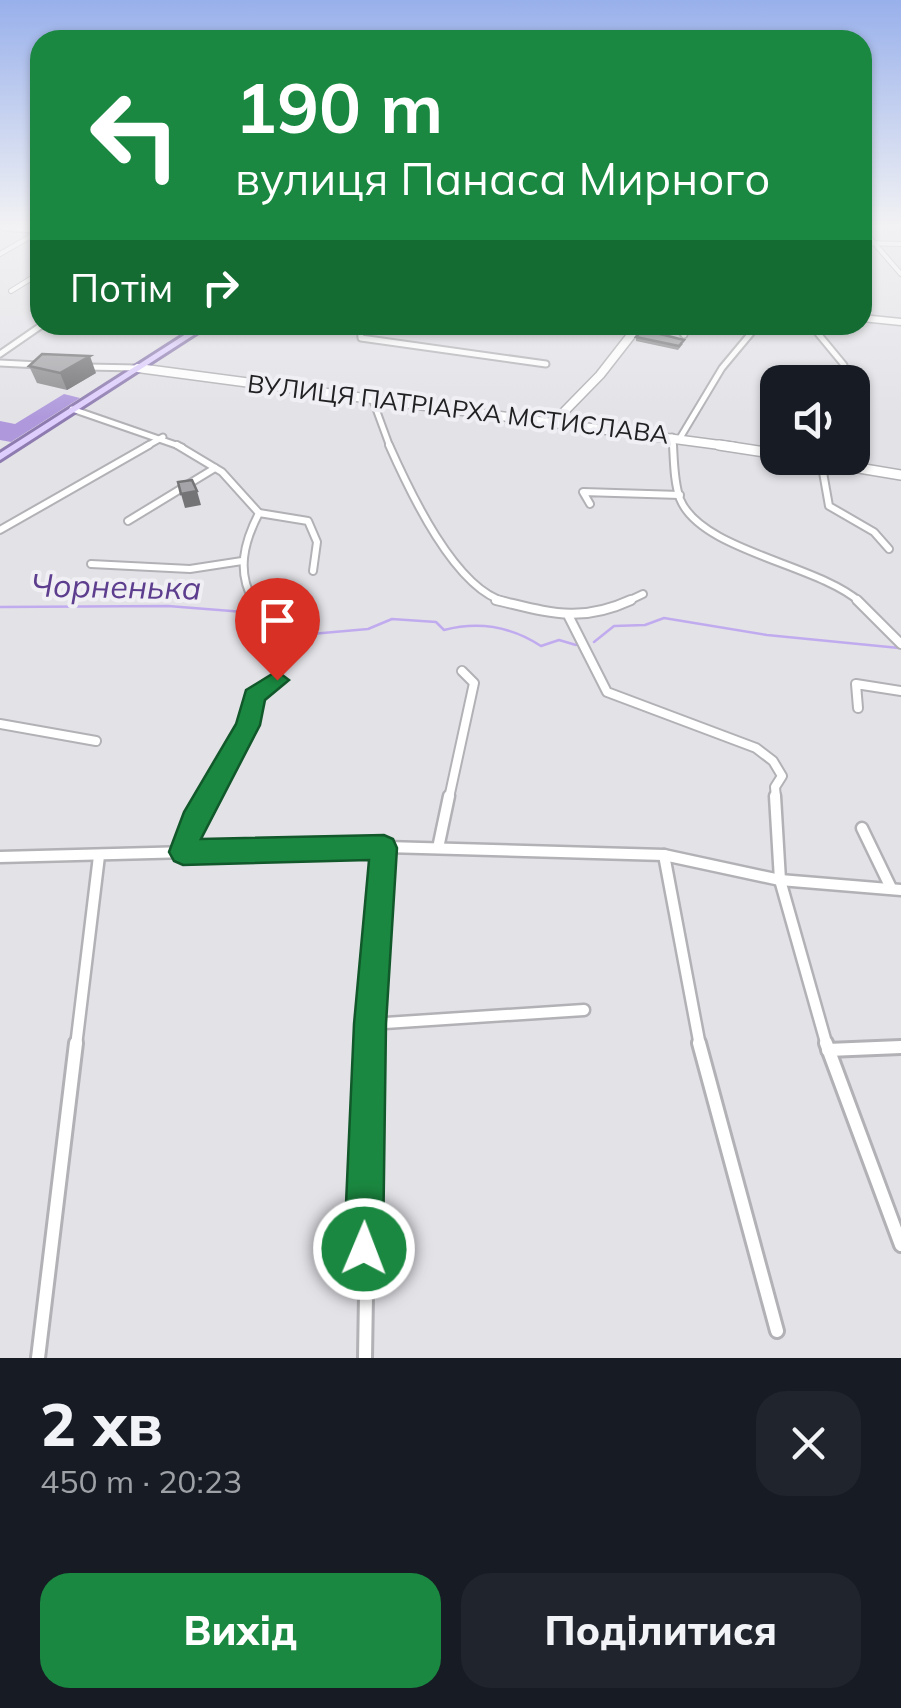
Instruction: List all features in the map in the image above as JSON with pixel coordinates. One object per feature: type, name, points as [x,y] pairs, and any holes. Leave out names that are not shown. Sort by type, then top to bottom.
[{"type":"main road","points":[[872,319],[901,322]]},
{"type":"main road","points":[[0,457],[189,335]]},
{"type":"main road","points":[[555,421],[600,376],[631,335]]},
{"type":"main road","name":"ВУЛИЦЯ ПАТРІАРХА МСТИСЛАВА","points":[[138,368],[760,451]]},
{"type":"main road","points":[[870,469],[901,475]]},
{"type":"street","points":[[0,354],[30,333]]},
{"type":"street","points":[[361,335],[546,364]]},
{"type":"street","points":[[750,335],[722,368],[676,437],[683,506],[716,531],[836,584],[900,642]]},
{"type":"street","points":[[818,335],[844,365]]},
{"type":"street","points":[[0,363],[47,365]]},
{"type":"street","points":[[77,366],[138,368]]},
{"type":"street","points":[[372,398],[381,428],[423,520],[483,592],[497,602],[570,617],[609,610],[643,594]]},
{"type":"street","points":[[72,410],[164,437],[215,468],[259,513],[300,516],[308,522],[316,542],[313,571]]},
{"type":"street","points":[[0,530],[164,437]]},
{"type":"street","points":[[128,520],[215,468]]},
{"type":"street","points":[[820,475],[828,506],[874,532],[889,549]]},
{"type":"street","points":[[590,504],[583,492],[680,495]]},
{"type":"street","points":[[259,513],[245,539],[242,561],[250,599],[259,609]]},
{"type":"street","points":[[91,564],[190,568],[242,561]]},
{"type":"street","points":[[570,617],[584,641],[596,681],[604,690],[639,710],[754,746],[780,766],[782,776],[775,787],[780,880],[828,1050],[901,1245]]},
{"type":"street","points":[[438,848],[474,683],[462,671]]},
{"type":"street","points":[[183,852],[193,820],[248,725],[254,696],[277,680]]},
{"type":"street","points":[[858,708],[856,684],[901,691]]},
{"type":"street","points":[[0,724],[96,741]]},
{"type":"street","points":[[862,828],[896,889]]},
{"type":"street","points":[[0,856],[384,848],[664,855],[780,880],[896,889]]},
{"type":"street","points":[[364,1358],[370,1024],[384,848]]},
{"type":"street","points":[[664,855],[672,924],[700,1048],[777,1331]]},
{"type":"street","points":[[38,1358],[99,856]]},
{"type":"street","points":[[370,1024],[584,1010]]},
{"type":"street","points":[[828,1050],[901,1047]]},
{"type":"shaded area","points":[[64,394],[80,398],[11,442],[0,440],[0,421],[15,424]]},
{"type":"building","points":[[663,335],[684,340],[679,346],[636,337]]},
{"type":"building","points":[[42,354],[90,356],[60,373],[29,366]]},
{"type":"building","points":[[192,480],[197,491],[181,494],[178,482]]},
{"type":"waterway","name":"Чорненька","points":[[0,607],[168,606],[244,612],[300,635],[368,629],[392,619],[436,622],[444,630],[495,628],[519,634],[541,646],[559,640],[576,645]]},
{"type":"waterway","name":"Чорненька","points":[[594,642],[614,626],[645,625],[664,618],[767,635],[899,648]]},
{"type":"route","points":[[277,680],[254,696],[248,725],[193,820],[183,852],[384,848],[370,1024],[364,1249]]}]
